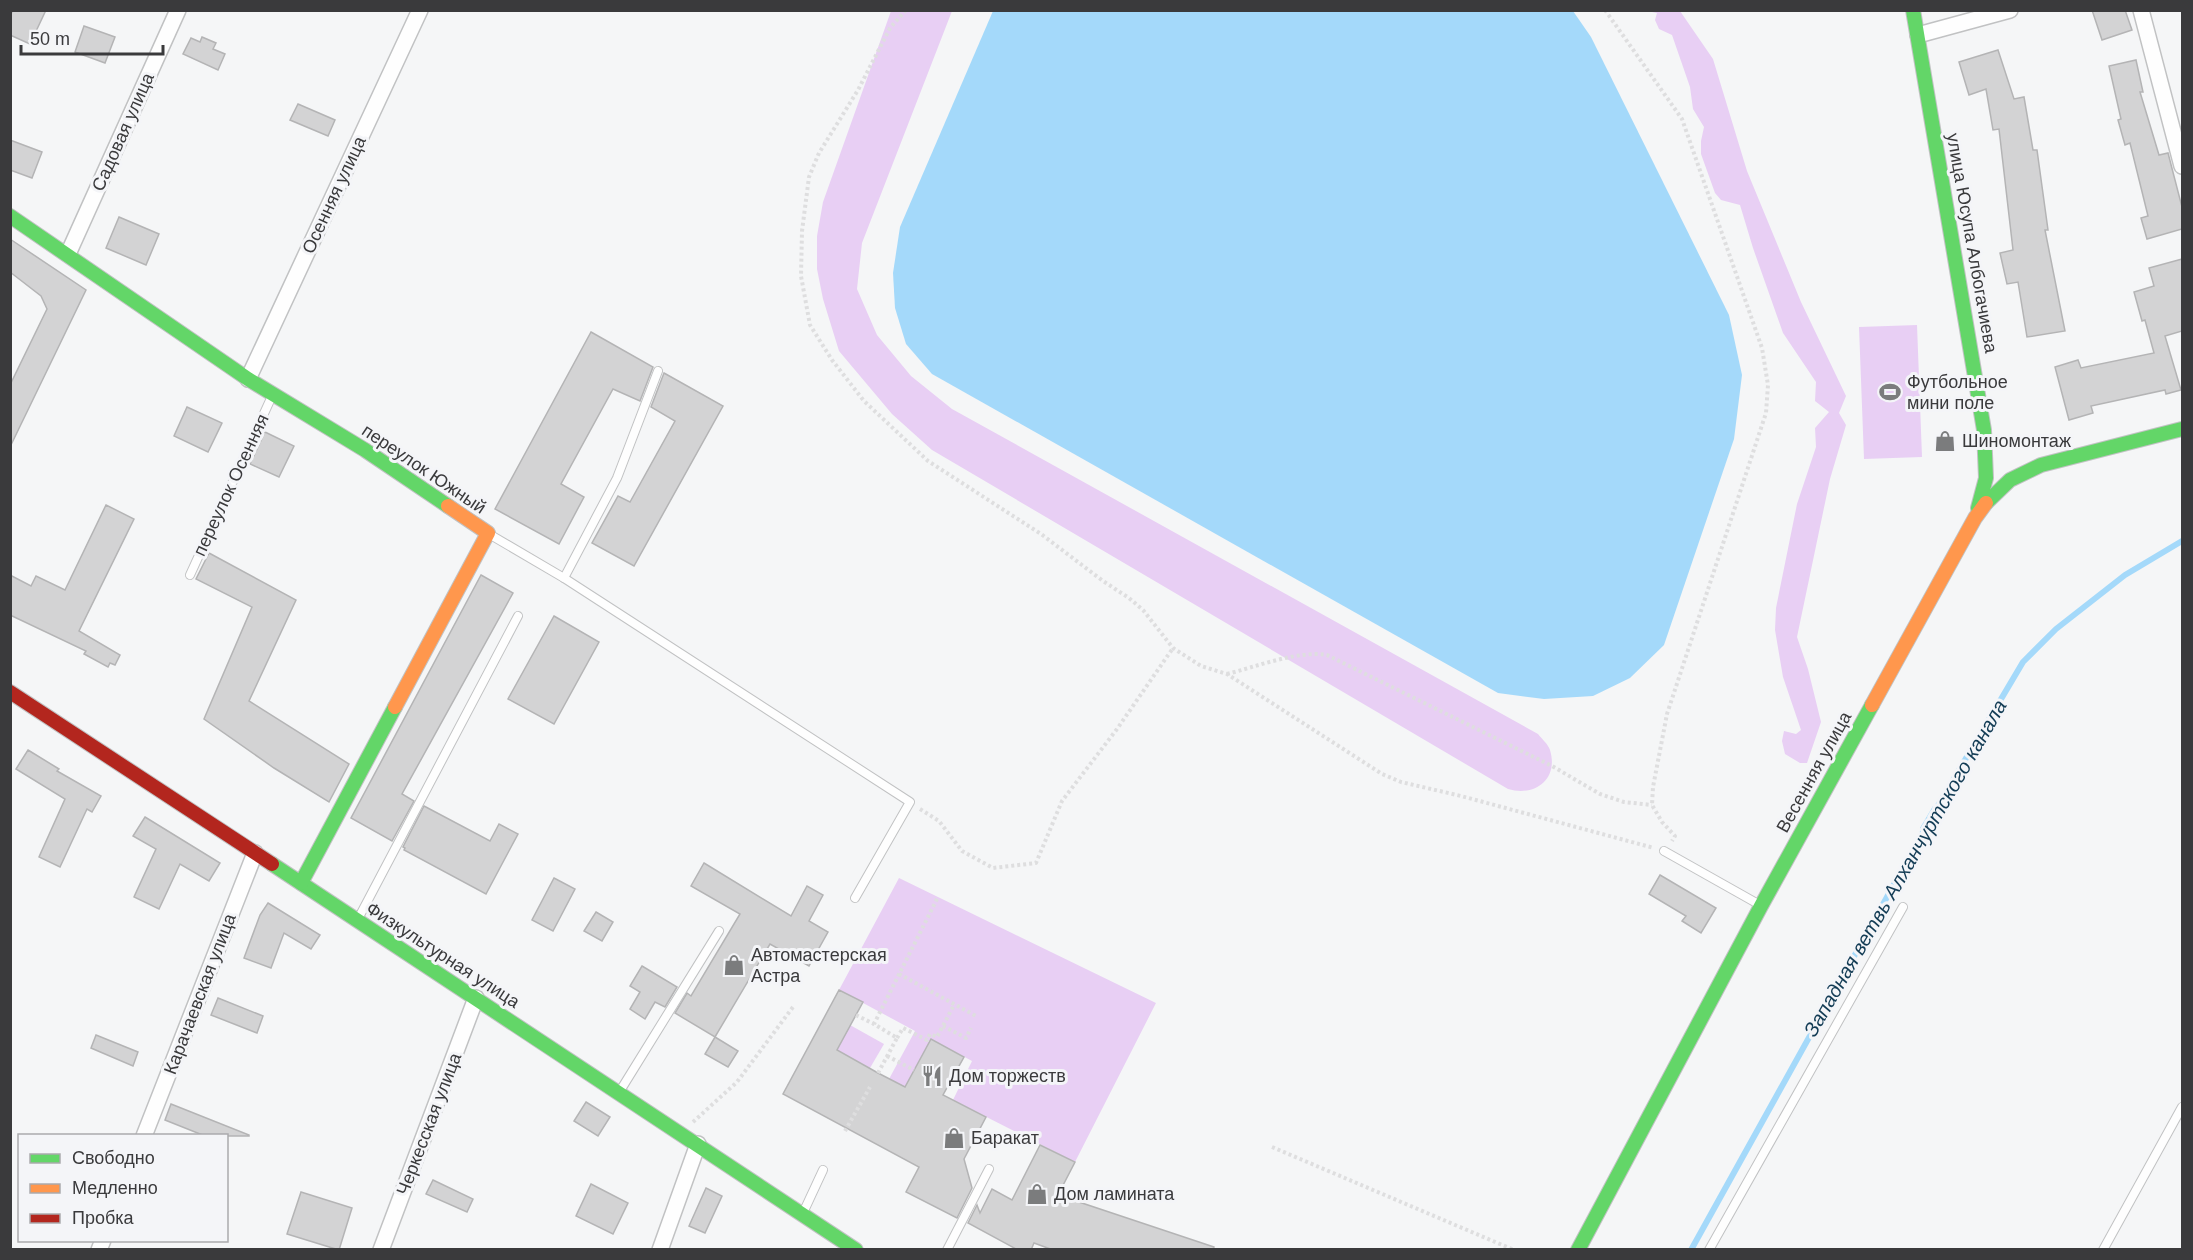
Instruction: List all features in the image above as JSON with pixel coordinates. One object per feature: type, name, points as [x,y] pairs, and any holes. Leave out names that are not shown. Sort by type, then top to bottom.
[{"type":"street","name":"Садовая улица","points":[[68,254],[178,10]]},
{"type":"street","name":"Осенняя улица","points":[[248,379],[420,10]]},
{"type":"street","name":"улица Юсупа Албогачиева","points":[[1913,10],[1984,430],[1986,478],[1975,518]]},
{"type":"street","points":[[1918,35],[2010,10]]},
{"type":"street","points":[[2141,10],[2182,166]]},
{"type":"street","name":"переулок Южный","points":[[10,216],[248,379],[365,450],[488,533],[301,883]]},
{"type":"street","name":"Весенняя улица","points":[[1578,1250],[1761,906],[1975,518],[2003,484],[2023,472],[2041,465],[2182,429]]},
{"type":"street","name":"Физкультурная улица","points":[[10,692],[856,1250]]},
{"type":"street","name":"Карачаевская улица","points":[[145,1134],[255,853]]},
{"type":"street","name":"Черкесская улица","points":[[381,1250],[477,998]]},
{"type":"street","points":[[660,1250],[698,1144]]},
{"type":"lane","points":[[564,578],[617,478],[658,371]]},
{"type":"lane","name":"переулок Осенняя","points":[[190,575],[273,395]]},
{"type":"lane","points":[[488,533],[564,578],[910,802],[855,898]]},
{"type":"lane","points":[[358,920],[518,616]]},
{"type":"lane","points":[[1664,851],[1761,906]]},
{"type":"lane","points":[[1709,1250],[1903,908]]},
{"type":"lane","points":[[619,1092],[719,931]]},
{"type":"lane","points":[[2103,1250],[2182,1107]]},
{"type":"lane","points":[[947,1250],[989,1169]]},
{"type":"lane","points":[[802,1214],[823,1170]]},
{"type":"path","points":[[906,10],[890,28],[858,90],[819,153],[809,177],[802,231],[801,276],[810,325],[831,360],[864,400],[928,461],[1041,534],[1129,598],[1143,610],[1173,648],[1201,666],[1227,674],[1391,778],[1664,851],[1676,836],[1662,822],[1652,805],[1653,787],[1667,714],[1766,413],[1768,385],[1762,348],[1682,119],[1605,10]]},
{"type":"path","points":[[910,802],[939,820],[962,851],[993,868],[1036,863],[1062,801],[1117,729],[1173,648]]},
{"type":"path","points":[[1227,674],[1312,654],[1327,656],[1552,766],[1600,795],[1624,802],[1652,805]]},
{"type":"path","points":[[874,1024],[938,897]]},
{"type":"path","points":[[899,974],[976,1016]]},
{"type":"path","points":[[878,1073],[903,1028],[927,1040],[930,1034],[937,1037],[954,1005]]},
{"type":"path","points":[[681,1133],[737,1082],[793,1007]]},
{"type":"path","points":[[856,1015],[897,1038]]},
{"type":"path","points":[[943,1026],[966,1038],[970,1028]]},
{"type":"path","points":[[887,1056],[914,1070]]},
{"type":"path","points":[[845,1131],[870,1087]]},
{"type":"path","points":[[1272,1147],[1514,1250]]},
{"type":"shaded area","points":[[891,11],[952,11],[862,243],[857,289],[877,335],[911,376],[952,409],[1538,734],[1549,748],[1552,761],[1548,778],[1542,784],[1527,790],[1508,789],[932,450],[892,414],[839,351],[823,299],[817,269],[817,236],[823,202]]},
{"type":"shaded area","points":[[1647,11],[1680,11],[1713,59],[1747,171],[1801,302],[1846,396],[1839,413],[1846,425],[1830,479],[1797,637],[1808,669],[1821,722],[1807,763],[1800,763],[1785,754],[1782,741],[1784,731],[1796,734],[1801,730],[1783,677],[1775,630],[1776,608],[1797,504],[1816,447],[1815,428],[1829,412],[1815,401],[1816,382],[1783,333],[1740,205],[1721,200],[1715,193],[1701,154],[1704,127],[1693,109],[1690,87],[1672,35],[1659,29],[1655,20],[1657,13]]},
{"type":"shaded area","name":"Футбольное мини поле","points":[[1917,325],[1922,457],[1864,459],[1859,327]]},
{"type":"shaded area","points":[[899,878],[1156,1003],[1075,1162],[953,1100],[972,1061],[931,1039],[905,1087],[889,1079],[915,1031],[839,990]]},
{"type":"shaded area","points":[[850,1025],[884,1044],[870,1068],[837,1050]]},
{"type":"water","points":[[993,11],[1573,11],[1591,37],[1729,315],[1742,375],[1734,439],[1664,645],[1630,678],[1593,696],[1544,699],[1498,693],[932,374],[906,344],[895,308],[893,273],[900,227]]},
{"type":"water","points":[[1933,806],[1941,810],[1928,833],[1920,828]]},
{"type":"building","points":[[13,10],[46,10],[30,44],[10,35],[10,16]]},
{"type":"building","points":[[2092,10],[2125,10],[2132,30],[2102,40]]},
{"type":"building","points":[[84,26],[115,37],[105,63],[75,52]]},
{"type":"building","points":[[202,37],[216,43],[213,49],[225,54],[218,70],[183,54],[191,38],[200,42]]},
{"type":"building","points":[[1998,50],[2014,99],[2024,97],[2033,150],[2037,150],[2048,230],[2045,230],[2065,331],[2027,337],[2018,282],[2007,284],[2000,253],[2013,250],[1999,129],[1993,130],[1986,89],[1969,95],[1959,62]]},
{"type":"building","points":[[2136,60],[2143,92],[2140,92],[2159,155],[2168,153],[2182,207],[2182,229],[2147,239],[2141,218],[2148,216],[2130,143],[2125,145],[2118,120],[2121,119],[2109,66]]},
{"type":"building","points":[[298,104],[335,120],[328,136],[290,120]]},
{"type":"building","points":[[10,140],[42,152],[32,178],[10,170]]},
{"type":"building","points":[[119,217],[159,234],[146,265],[106,248]]},
{"type":"building","points":[[10,239],[86,290],[10,447],[10,385],[47,309],[41,296],[10,272]]},
{"type":"building","points":[[2182,259],[2182,331],[2165,336],[2181,390],[2166,394],[2165,390],[2091,406],[2093,413],[2069,420],[2055,367],[2078,360],[2081,368],[2154,353],[2134,292],[2154,286],[2149,268]]},
{"type":"building","points":[[591,332],[653,367],[640,401],[613,389],[561,484],[584,497],[559,544],[495,509]]},
{"type":"building","points":[[664,373],[723,406],[634,566],[592,543],[618,496],[630,502],[675,421],[651,407]]},
{"type":"building","points":[[187,407],[222,423],[208,452],[174,436]]},
{"type":"building","points":[[265,432],[294,446],[279,477],[250,464]]},
{"type":"building","points":[[106,505],[134,519],[79,631],[120,655],[115,665],[110,663],[108,667],[84,654],[86,651],[10,615],[10,575],[31,586],[36,576],[65,590]]},
{"type":"building","points":[[209,553],[296,600],[249,701],[349,764],[329,802],[274,768],[204,719],[252,607],[196,579]]},
{"type":"building","points":[[481,575],[513,593],[402,794],[414,801],[392,841],[351,818]]},
{"type":"building","points":[[554,616],[599,642],[554,724],[508,699]]},
{"type":"building","points":[[28,750],[59,769],[57,771],[101,796],[92,812],[87,809],[60,867],[39,857],[65,799],[16,769]]},
{"type":"building","points":[[424,806],[490,841],[499,824],[518,834],[486,894],[404,850],[403,847]]},
{"type":"building","points":[[145,817],[220,863],[209,881],[180,864],[159,909],[134,897],[156,849],[133,836]]},
{"type":"building","name":"Автомастерская Астра","points":[[704,863],[791,916],[807,886],[823,895],[809,921],[828,932],[809,966],[770,944],[715,1037],[675,1013],[687,993],[691,996],[740,914],[691,886]]},
{"type":"building","points":[[1660,875],[1716,908],[1701,933],[1682,921],[1686,916],[1649,894]]},
{"type":"building","points":[[554,878],[575,889],[553,931],[532,920]]},
{"type":"building","points":[[268,903],[320,935],[311,949],[284,933],[271,968],[244,958],[260,915]]},
{"type":"building","points":[[596,912],[613,922],[602,941],[584,931]]},
{"type":"building","points":[[642,966],[677,987],[665,1007],[655,1002],[645,1019],[630,1009],[640,992],[630,986]]},
{"type":"building","points":[[839,990],[863,1002],[837,1050],[878,1073],[905,1087],[931,1039],[964,1057],[943,1095],[986,1117],[964,1159],[972,1188],[957,1218],[906,1192],[919,1167],[783,1094]]},
{"type":"building","points":[[218,998],[263,1016],[257,1033],[211,1015]]},
{"type":"building","points":[[96,1035],[138,1052],[133,1066],[91,1048]]},
{"type":"building","points":[[715,1037],[738,1051],[728,1067],[705,1054]]},
{"type":"building","points":[[586,1102],[610,1117],[598,1136],[574,1121]]},
{"type":"building","points":[[171,1104],[249,1136],[200,1134],[165,1120]]},
{"type":"building","points":[[1040,1145],[1075,1162],[1058,1195],[1214,1247],[1213,1250],[1053,1250],[1034,1243],[1031,1250],[1018,1250],[968,1223],[977,1205],[980,1213],[992,1189],[1012,1200]]},
{"type":"building","points":[[433,1180],[473,1199],[467,1212],[426,1194]]},
{"type":"building","points":[[591,1184],[628,1203],[613,1234],[576,1216]]},
{"type":"building","points":[[706,1188],[722,1196],[705,1233],[689,1226]]},
{"type":"building","points":[[301,1192],[352,1208],[339,1250],[287,1234]]},
{"type":"waterway","name":"Западная ветвь Алханчуртского канала","points":[[1933,814],[2023,662],[2056,629],[2125,575],[2182,541]]},
{"type":"waterway","name":"Западная ветвь Алханчуртского канала","points":[[1691,1250],[1927,825]]},
{"type":"traffic: fast","points":[[1913,10],[1984,430],[1986,478],[1978,508]]},
{"type":"traffic: fast","points":[[10,216],[248,379],[365,450],[448,506]]},
{"type":"traffic: fast","points":[[1986,503],[2010,480],[2041,465],[2182,429]]},
{"type":"traffic: fast","points":[[1578,1250],[1761,906],[1872,705]]},
{"type":"traffic: fast","points":[[301,883],[395,707]]},
{"type":"traffic: fast","points":[[272,864],[856,1250]]},
{"type":"traffic: slow","points":[[1872,705],[1975,518],[1986,503]]},
{"type":"traffic: slow","points":[[395,707],[488,533],[448,506]]},
{"type":"traffic: jam","points":[[10,692],[272,864]]},
{"type":"place","name":"Футбольное мини поле","points":[[1890,392]]},
{"type":"place","name":"Шиномонтаж","points":[[1945,441]]},
{"type":"place","name":"Автомастерская Астра","points":[[734,965]]},
{"type":"place","name":"Дом торжеств","points":[[932,1076]]},
{"type":"place","name":"Баракат","points":[[954,1138]]},
{"type":"place","name":"Дом ламината","points":[[1037,1194]]}]
